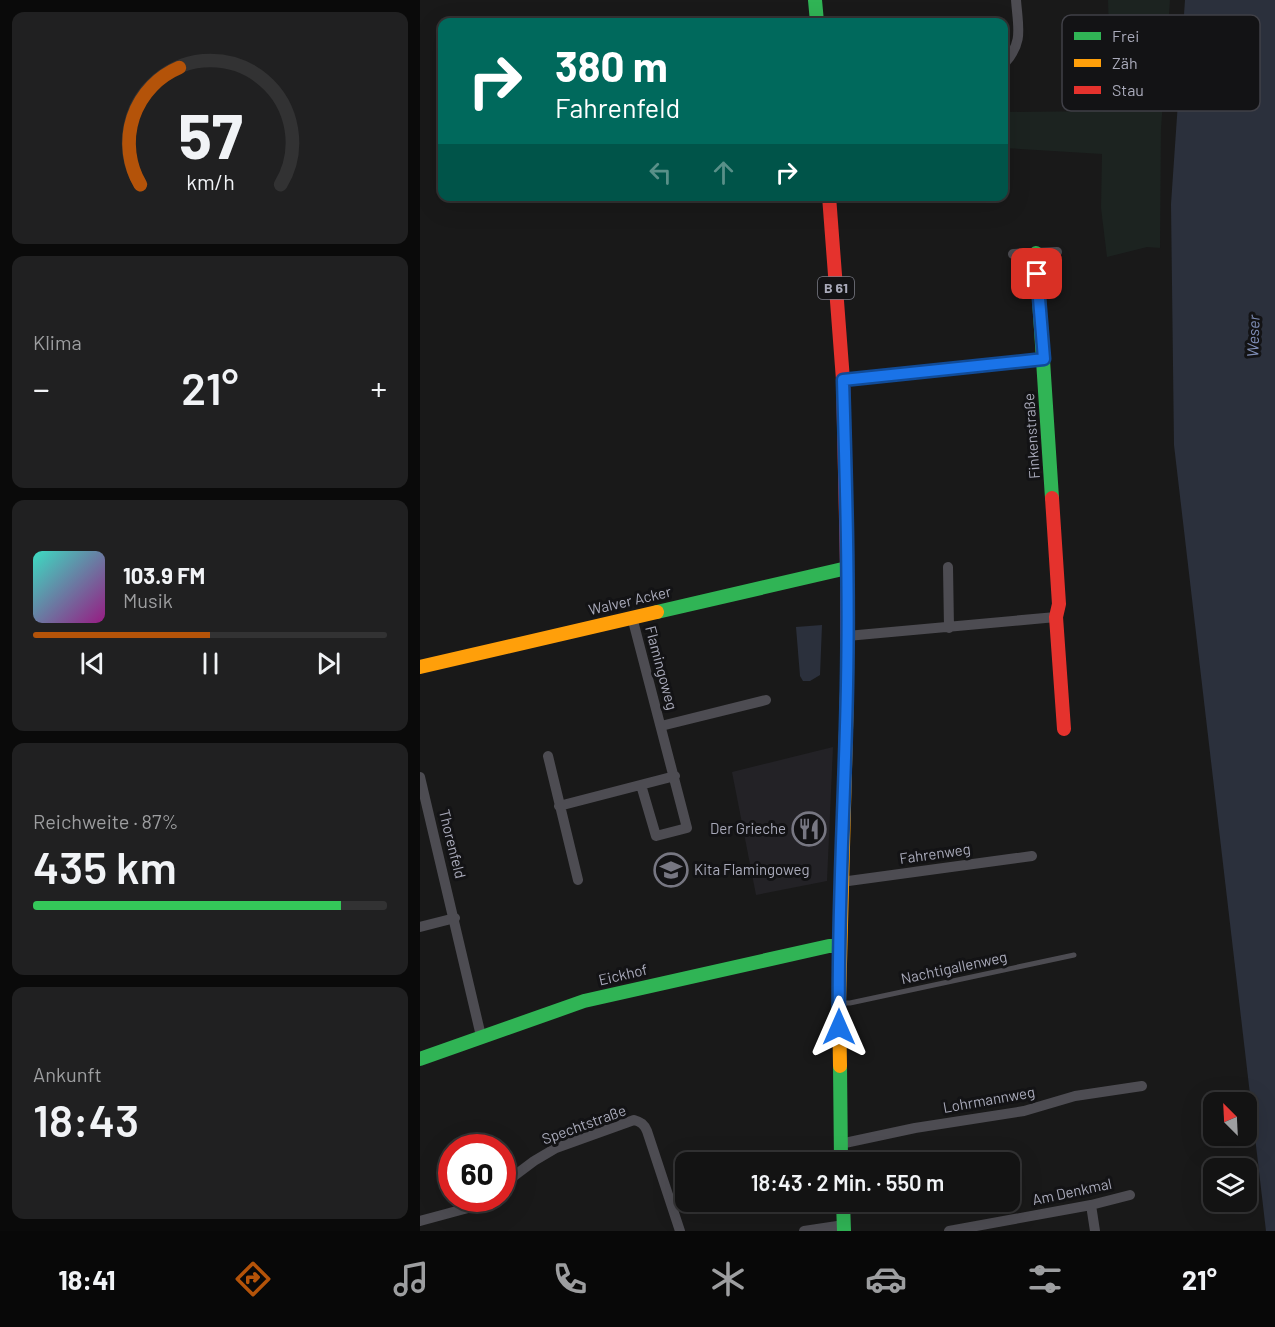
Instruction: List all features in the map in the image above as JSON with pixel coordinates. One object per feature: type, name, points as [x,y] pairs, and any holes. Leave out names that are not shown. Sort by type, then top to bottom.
[{"type":"street","points":[[815,0],[817,18]]},
{"type":"street","points":[[1008,59],[1015,51],[1020,39],[1016,0]]},
{"type":"street","name":"B 61","points":[[829,201],[843,380],[848,636],[839,946],[840,1152]]},
{"type":"street","points":[[1013,254],[1057,252]]},
{"type":"street","name":"Finkenstraße","points":[[1035,253],[1059,604],[1056,617],[1064,729]]},
{"type":"street","points":[[843,380],[1044,359]]},
{"type":"street","points":[[948,567],[949,628]]},
{"type":"street","name":"Walver Acker","points":[[420,667],[847,568]]},
{"type":"street","name":"Flamingoweg","points":[[632,617],[687,828],[656,836],[641,785]]},
{"type":"street","points":[[848,636],[1056,617]]},
{"type":"street","name":"Flamingoweg","points":[[661,726],[766,700]]},
{"type":"street","points":[[548,756],[578,880]]},
{"type":"street","points":[[559,806],[675,776]]},
{"type":"street","name":"Thorenfeld","points":[[420,777],[423,802],[454,918],[481,1036]]},
{"type":"street","name":"Fahrenweg","points":[[841,882],[1032,856]]},
{"type":"street","points":[[420,927],[454,918]]},
{"type":"street","name":"Eickhof","points":[[420,1059],[585,1001],[829,946],[839,946]]},
{"type":"street","name":"Lohrmannweg","points":[[840,1144],[915,1128],[1024,1111],[1075,1096],[1142,1086]]},
{"type":"street","name":"Spechtstraße","points":[[516,1174],[556,1148],[634,1120],[640,1121],[647,1131],[680,1231]]},
{"type":"street","name":"Am Denkmal","points":[[949,1231],[1091,1205],[1130,1195]]},
{"type":"street","points":[[1091,1205],[1095,1231]]},
{"type":"street","points":[[420,1221],[452,1212]]},
{"type":"street","points":[[804,1231],[844,1228],[843,1212]]},
{"type":"lane","name":"Nachtigallenweg","points":[[839,1003],[850,1003],[1074,955]]},
{"type":"shaded area","points":[[1108,0],[1170,0],[1169,15],[1108,15]]},
{"type":"shaded area","points":[[1162,111],[1160,248],[1147,247],[1107,257],[1101,208],[1102,154],[1008,148],[1008,112]]},
{"type":"shaded area","points":[[833,747],[827,881],[756,895],[732,772]]},
{"type":"water","name":"Weser","points":[[1185,0],[1275,0],[1275,1231],[1266,1231],[1256,1146],[1257,1092],[1250,1092],[1174,445],[1171,204],[1177,111],[1260,111],[1260,15],[1184,15]]},
{"type":"water","points":[[822,625],[820,675],[810,681],[803,681],[800,676],[796,627]]},
{"type":"traffic: fast","points":[[815,0],[817,18]]},
{"type":"traffic: fast","points":[[1036,253],[1052,498]]},
{"type":"traffic: fast","points":[[657,612],[847,568]]},
{"type":"traffic: fast","points":[[420,1059],[584,1001],[829,946],[839,946]]},
{"type":"traffic: fast","points":[[840,1066],[841,1152]]},
{"type":"traffic: fast","points":[[843,1212],[844,1231]]},
{"type":"traffic: slow","points":[[420,667],[657,612]]},
{"type":"traffic: slow","points":[[840,1066],[839,1003],[847,691]]},
{"type":"traffic: jam","points":[[829,201],[843,380],[847,691]]},
{"type":"traffic: jam","points":[[1052,498],[1059,604],[1056,617],[1064,729]]},
{"type":"place","name":"Der Grieche","points":[[809,829]]},
{"type":"place","name":"Kita Flamingoweg","points":[[671,870]]},
{"type":"route","points":[[839,1027],[839,946],[847,682],[843,380],[1044,359],[1037,274]]}]
